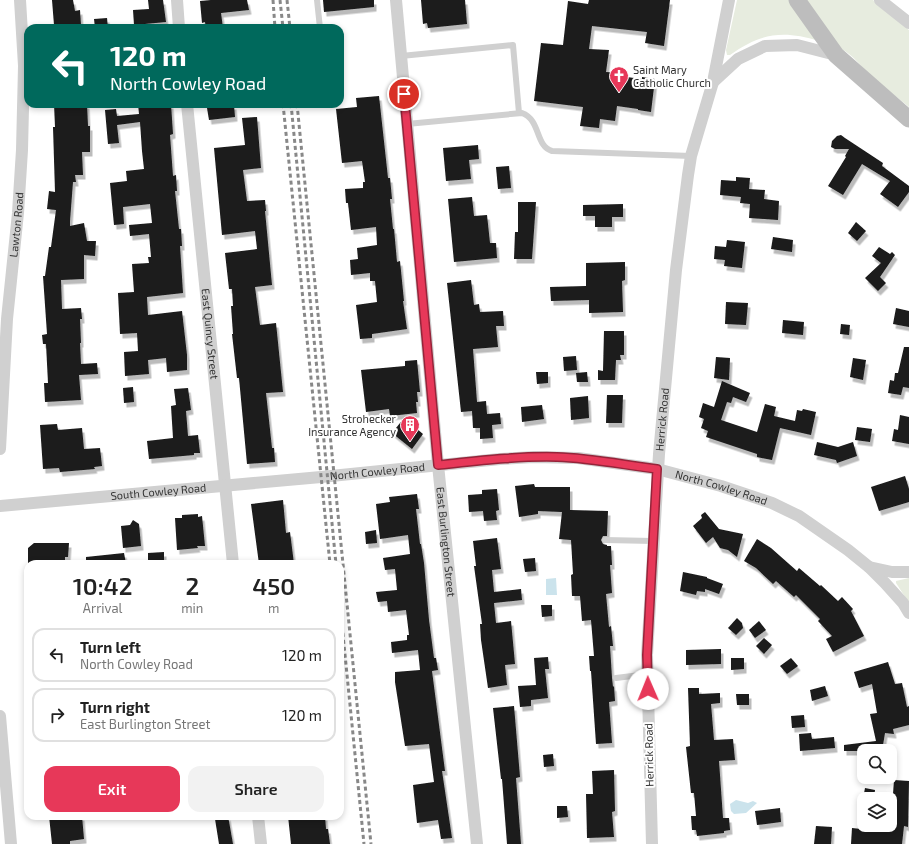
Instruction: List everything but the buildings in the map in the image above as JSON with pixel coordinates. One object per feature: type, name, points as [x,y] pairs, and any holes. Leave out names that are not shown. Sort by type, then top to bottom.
[{"type":"street","name":"Lawton Road","points":[[0,449],[7,319],[18,213],[22,150],[24,66],[20,0]]},
{"type":"street","points":[[177,0],[179,24]]},
{"type":"street","name":"East Burlington Street","points":[[396,0],[438,465],[477,844]]},
{"type":"street","name":"Herrick Road","points":[[652,844],[647,655],[657,469],[676,270],[691,156],[713,82],[729,0]]},
{"type":"street","points":[[797,0],[836,55],[909,118]]},
{"type":"street","points":[[880,0],[909,23]]},
{"type":"street","points":[[713,82],[738,59],[764,46],[797,45],[836,55]]},
{"type":"street","name":"East Quincy Street","points":[[187,108],[233,560]]},
{"type":"street","name":"North Cowley Road","points":[[316,478],[500,459],[556,457],[578,458],[657,469],[721,486],[779,506],[799,516],[824,532],[869,566],[903,603],[909,613]]},
{"type":"street","name":"South Cowley Road","points":[[0,506],[316,478]]},
{"type":"street","name":"North Cowley Road","points":[[869,566],[892,572],[909,572]]},
{"type":"street","points":[[0,716],[11,844]]},
{"type":"street","points":[[258,820],[261,844]]},
{"type":"lane","points":[[317,0],[320,24]]},
{"type":"lane","points":[[401,56],[513,45],[519,113]]},
{"type":"lane","points":[[407,124],[519,113],[526,114],[532,120],[537,128],[543,145],[552,151],[691,156]]},
{"type":"lane","points":[[605,540],[653,541]]},
{"type":"lane","points":[[616,678],[648,674]]},
{"type":"shaded area","points":[[737,0],[873,0],[909,30],[909,107],[869,74],[848,53],[819,41],[794,35],[773,36],[752,42],[730,55],[727,55],[726,50]]},
{"type":"shaded area","points":[[909,578],[909,603],[896,581]]},
{"type":"water","points":[[556,578],[557,595],[546,595],[546,579]]},
{"type":"water","points":[[736,800],[748,803],[753,801],[757,803],[746,813],[734,814],[731,811],[730,804]]},
{"type":"railway","points":[[273,0],[275,24]]},
{"type":"railway","points":[[280,0],[283,24]]},
{"type":"railway","points":[[287,0],[290,24]]},
{"type":"railway","points":[[283,108],[330,560]]},
{"type":"railway","points":[[291,108],[336,560]]},
{"type":"railway","points":[[297,108],[343,560]]},
{"type":"railway","points":[[344,574],[371,844]]},
{"type":"railway","points":[[344,645],[364,844]]},
{"type":"place","name":"Saint Mary Catholic Church","points":[[619,93]]},
{"type":"place","name":"Strohecker Insurance Agency","points":[[410,442]]},
{"type":"route","points":[[404,94],[438,465],[500,459],[556,457],[578,458],[657,469],[647,655],[648,689]]}]
